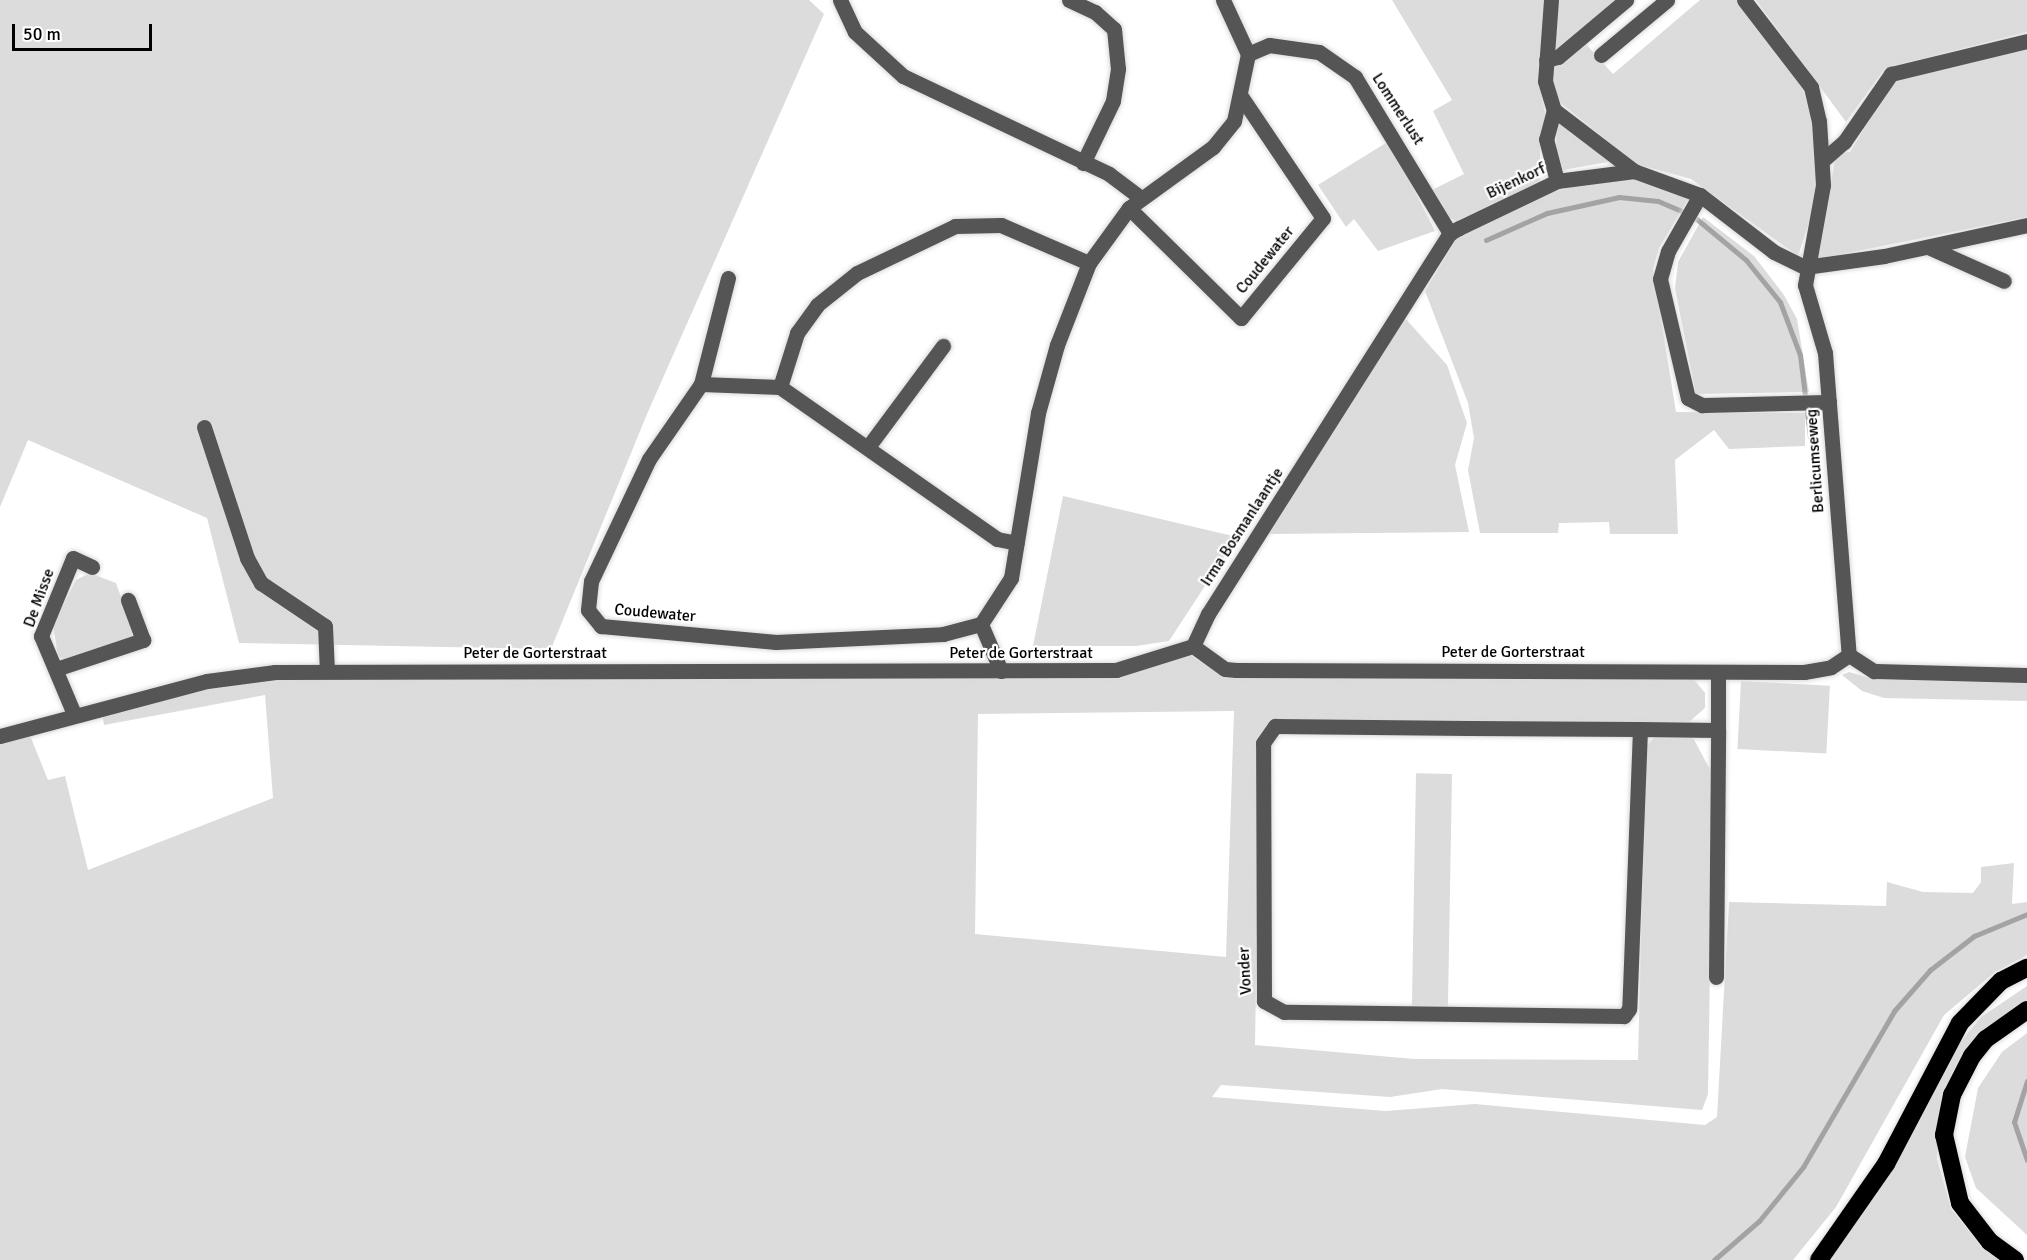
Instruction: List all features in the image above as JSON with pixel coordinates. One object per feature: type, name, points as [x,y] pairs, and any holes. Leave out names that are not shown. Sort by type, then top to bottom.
[{"type":"highway","points":[[1819,1260],[1886,1164],[1960,1023],[2001,981],[2027,968]]},
{"type":"highway","points":[[2015,1260],[1990,1242],[1960,1203],[1944,1135],[1952,1095],[1972,1056],[1986,1039],[2027,1010]]},
{"type":"street","name":"Coudewater","points":[[840,0],[855,32],[903,76],[1083,163],[1135,203],[1241,318],[1323,218],[1240,95]]},
{"type":"street","points":[[1069,0],[1095,12],[1114,29],[1118,69],[1113,101],[1083,163]]},
{"type":"street","points":[[1001,670],[981,624],[1011,578],[1038,413],[1089,263],[1135,203],[1213,147],[1234,121],[1248,54],[1223,0]]},
{"type":"street","points":[[1551,0],[1546,60],[1554,110],[1546,138],[1557,180]]},
{"type":"street","points":[[1546,60],[1558,57],[1626,0]]},
{"type":"street","points":[[1601,55],[1667,0]]},
{"type":"street","name":"Berlicumseweg","points":[[1744,0],[1811,87],[1823,160],[1805,267],[1805,285],[1825,353],[1824,403],[1849,655]]},
{"type":"street","points":[[1823,160],[1844,142],[1891,74],[2027,41]]},
{"type":"street","name":"Lommerlust","points":[[1248,54],[1269,45],[1319,52],[1355,77],[1450,233]]},
{"type":"street","points":[[1554,110],[1634,171]]},
{"type":"street","name":"Bijenkorf","points":[[1450,233],[1557,180],[1634,171],[1697,200],[1774,252],[1805,267]]},
{"type":"street","points":[[1697,200],[1683,224],[1660,279],[1688,398],[1702,405],[1824,403]]},
{"type":"street","points":[[780,387],[797,333],[817,305],[857,273],[955,226],[1001,225],[1089,263]]},
{"type":"street","points":[[1805,267],[1928,247],[2027,225]]},
{"type":"street","name":"Irma Bosmanlaantje","points":[[1193,646],[1208,614],[1450,233]]},
{"type":"street","points":[[1928,247],[2004,281]]},
{"type":"street","name":"Coudewater","points":[[728,278],[701,384],[649,459],[591,581],[588,610],[601,626],[776,642],[943,634],[981,624]]},
{"type":"street","points":[[868,447],[943,346]]},
{"type":"street","points":[[701,384],[780,387],[997,539],[1017,543]]},
{"type":"street","points":[[204,428],[247,558],[261,583],[325,626],[327,671]]},
{"type":"street","name":"De Misse","points":[[74,714],[59,668],[41,636],[73,558],[92,567]]},
{"type":"street","points":[[59,668],[143,640],[128,600]]},
{"type":"street","name":"Peter de Gorterstraat","points":[[0,736],[74,714],[239,674],[327,671],[1128,670],[1193,646],[1216,664],[1236,670],[1804,672],[1831,667],[1849,655]]},
{"type":"street","points":[[1849,655],[1874,671],[2027,675]]},
{"type":"street","points":[[1716,977],[1718,672]]},
{"type":"street","name":"Vonder","points":[[1640,729],[1629,1009],[1624,1016],[1284,1012],[1264,1001],[1263,743],[1275,726],[1640,729],[1718,730]]},
{"type":"shaded area","points":[[0,0],[809,0],[824,14],[647,414],[551,649],[239,643],[207,518],[28,440],[0,507]]},
{"type":"shaded area","points":[[1392,0],[1546,0],[1539,82],[1547,124],[1540,144],[1540,182],[1456,221],[1443,214],[1428,192],[1464,174],[1433,111],[1452,100]]},
{"type":"shaded area","points":[[1559,0],[1620,0],[1554,53]]},
{"type":"shaded area","points":[[1700,0],[1740,0],[1803,89],[1814,130],[1817,173],[1814,207],[1798,256],[1691,179],[1636,164],[1556,99],[1552,67],[1585,43],[1613,74]]},
{"type":"shaded area","points":[[1756,0],[2027,0],[2027,32],[1885,68],[1846,122]]},
{"type":"shaded area","points":[[2027,49],[2027,217],[1818,259],[1836,153],[1850,152],[1894,80]]},
{"type":"shaded area","points":[[1557,121],[1607,158],[1608,162],[1563,170],[1556,156]]},
{"type":"shaded area","points":[[1389,141],[1435,231],[1378,251],[1354,219],[1346,227],[1318,185]]},
{"type":"shaded area","points":[[1608,179],[1643,180],[1686,193],[1687,201],[1659,248],[1653,269],[1676,412],[1805,413],[1805,446],[1729,449],[1714,430],[1675,460],[1678,534],[1610,534],[1609,522],[1559,523],[1558,533],[1480,533],[1468,470],[1474,438],[1468,403],[1425,291],[1457,238],[1473,227],[1539,195]]},
{"type":"shaded area","points":[[1703,217],[1754,256],[1784,295],[1797,319],[1809,392],[1696,394],[1675,289],[1678,262]]},
{"type":"shaded area","points":[[1405,318],[1447,365],[1467,423],[1455,465],[1469,532],[1265,534]]},
{"type":"shaded area","points":[[1063,496],[1237,537],[1169,641],[1136,646],[1033,646]]},
{"type":"shaded area","points":[[90,573],[116,583],[133,631],[131,637],[66,660],[58,656],[53,625],[76,580]]},
{"type":"shaded area","points":[[1188,654],[1217,672],[1692,677],[1705,693],[1705,708],[1689,722],[1277,720],[1260,740],[1255,1045],[1414,1059],[1638,1060],[1646,746],[1655,737],[1692,736],[1713,775],[1708,1094],[1702,1110],[1442,1089],[1390,1097],[1221,1085],[1212,1097],[1386,1111],[1475,1104],[1705,1125],[1717,1117],[1729,902],[1886,906],[1887,882],[1923,892],[1973,893],[1981,882],[1981,867],[2014,863],[2012,904],[2027,902],[2027,955],[1995,972],[1944,1015],[1836,1207],[1793,1260],[0,1260],[0,742],[29,733],[48,780],[65,776],[88,870],[273,798],[265,695],[104,725],[102,713],[211,686],[264,678],[1119,677]],"holes":[[[1234,711],[1226,957],[975,934],[978,714]]]},
{"type":"shaded area","points":[[1849,672],[1870,678],[2027,680],[2027,701],[1884,698],[1862,691],[1842,675]]},
{"type":"shaded area","points":[[1741,681],[1830,686],[1826,754],[1737,749]]},
{"type":"shaded area","points":[[1416,773],[1452,774],[1448,1007],[1412,1006]]},
{"type":"shaded area","points":[[2027,986],[2027,1000],[1979,1034],[1952,1072],[1939,1113],[1937,1159],[1951,1209],[1983,1249],[2001,1260],[1829,1260],[1892,1167],[1953,1051],[1981,1017]]},
{"type":"shaded area","points":[[2027,1033],[2027,1235],[1976,1188],[1965,1157],[1978,1088],[2002,1052]]},
{"type":"waterway","points":[[1486,240],[1547,213],[1619,197],[1658,201],[1693,216],[1746,260],[1780,302],[1800,355],[1810,437]]},
{"type":"waterway","points":[[1714,1260],[1759,1221],[1803,1167],[1894,1011],[1930,970],[1974,936],[2027,914]]},
{"type":"waterway","points":[[2027,1081],[2014,1122],[2027,1160]]}]
